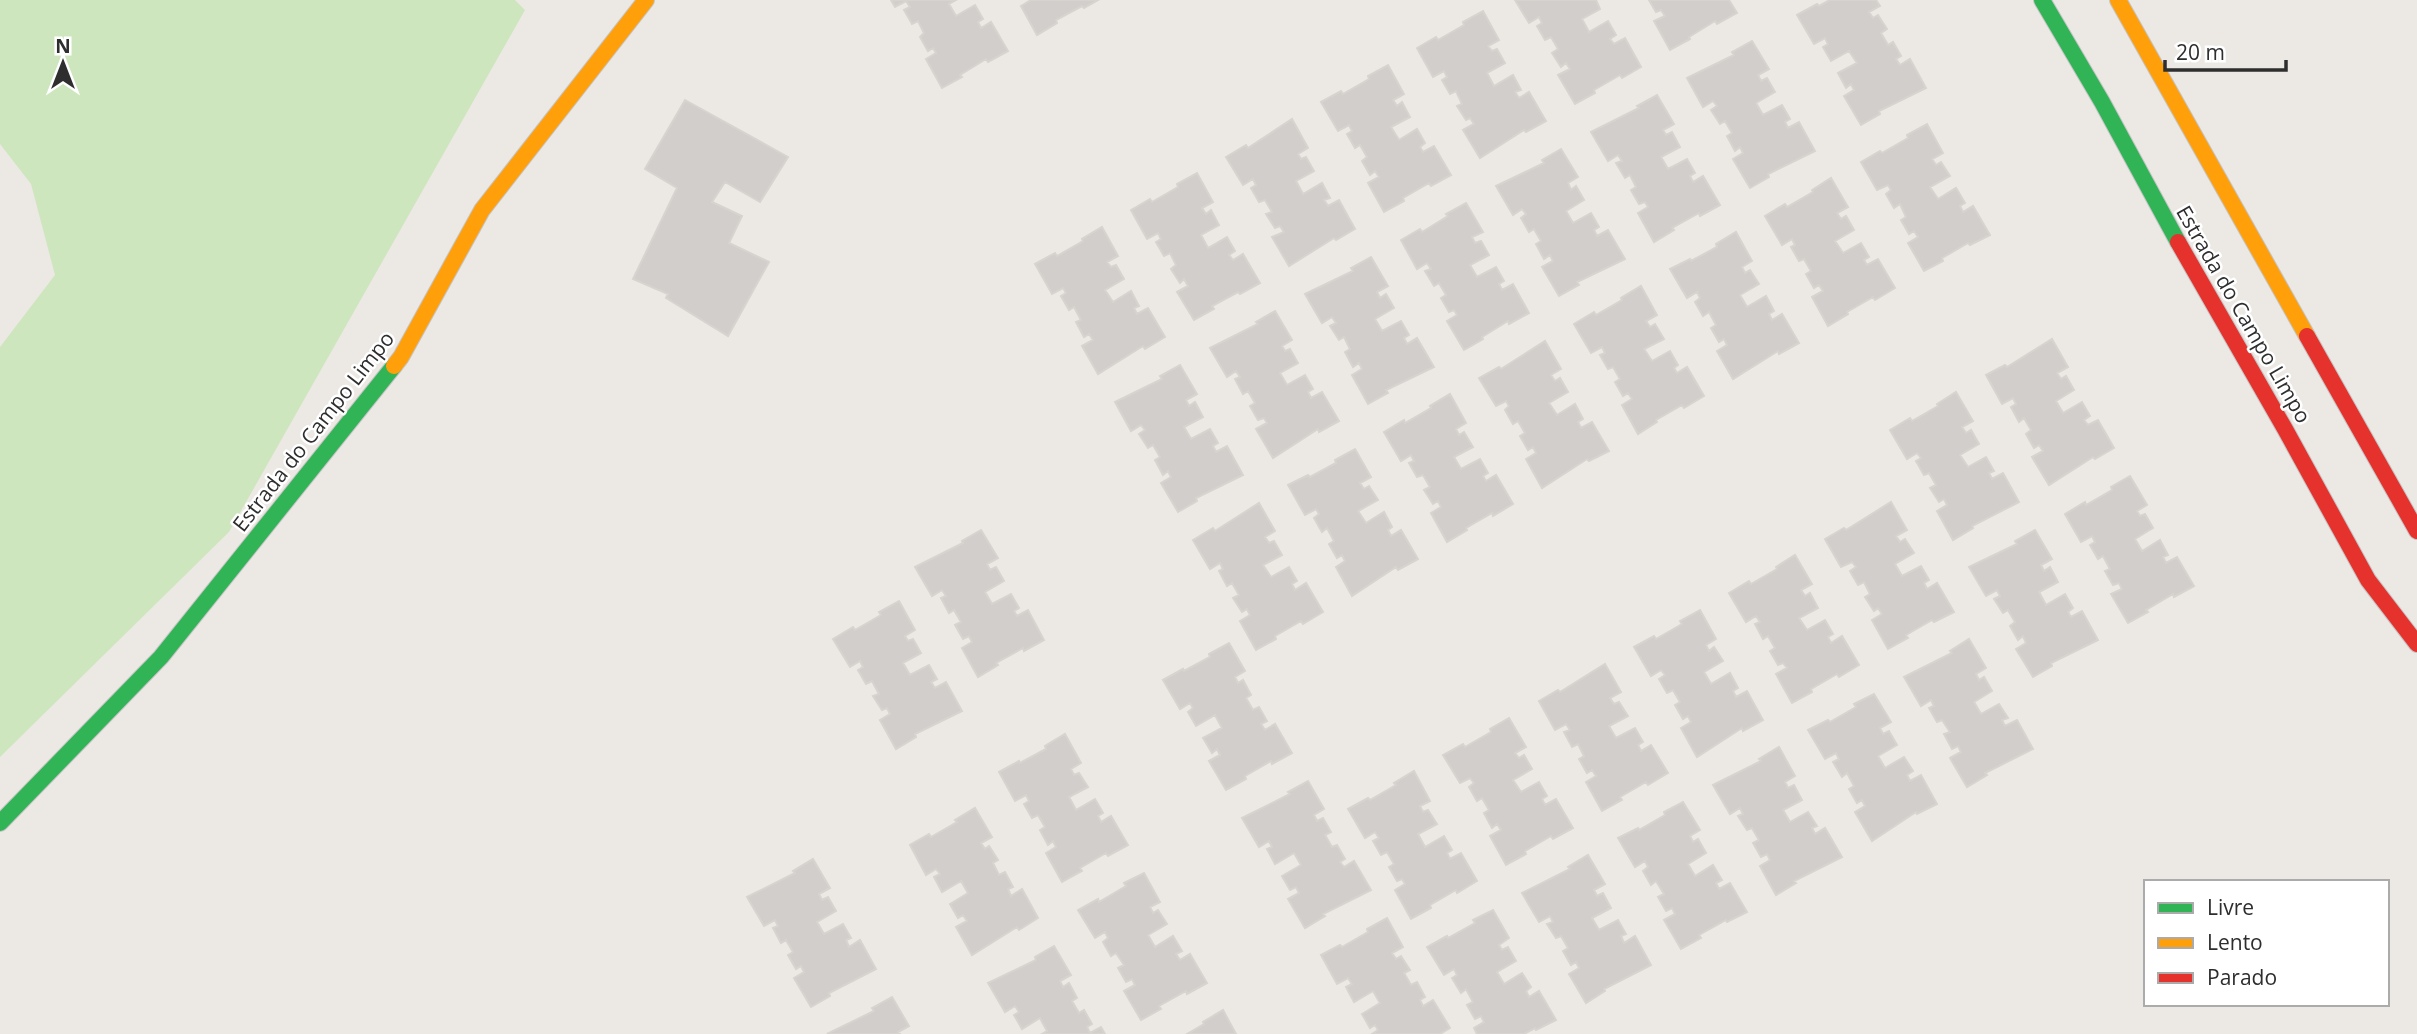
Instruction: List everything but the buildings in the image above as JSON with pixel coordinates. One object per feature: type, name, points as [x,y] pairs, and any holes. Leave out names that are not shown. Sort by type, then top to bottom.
[{"type":"street","name":"Estrada do Campo Limpo","points":[[0,823],[161,657],[401,357],[482,210],[646,0]]},
{"type":"street","name":"Estrada do Campo Limpo","points":[[2042,0],[2102,102],[2189,263],[2368,580],[2417,644]]},
{"type":"street","points":[[2118,0],[2417,531]]},
{"type":"green space","points":[[0,0],[515,0],[525,10],[229,532],[0,757],[0,347],[55,275],[31,184],[0,144]]},
{"type":"traffic: fast","points":[[2042,0],[2102,102],[2178,242]]},
{"type":"traffic: fast","points":[[0,823],[161,657],[394,366]]},
{"type":"traffic: slow","points":[[394,366],[482,210],[646,0]]},
{"type":"traffic: slow","points":[[2118,0],[2307,336]]},
{"type":"traffic: jam","points":[[2178,242],[2368,580],[2417,644]]},
{"type":"traffic: jam","points":[[2307,336],[2417,531]]}]
